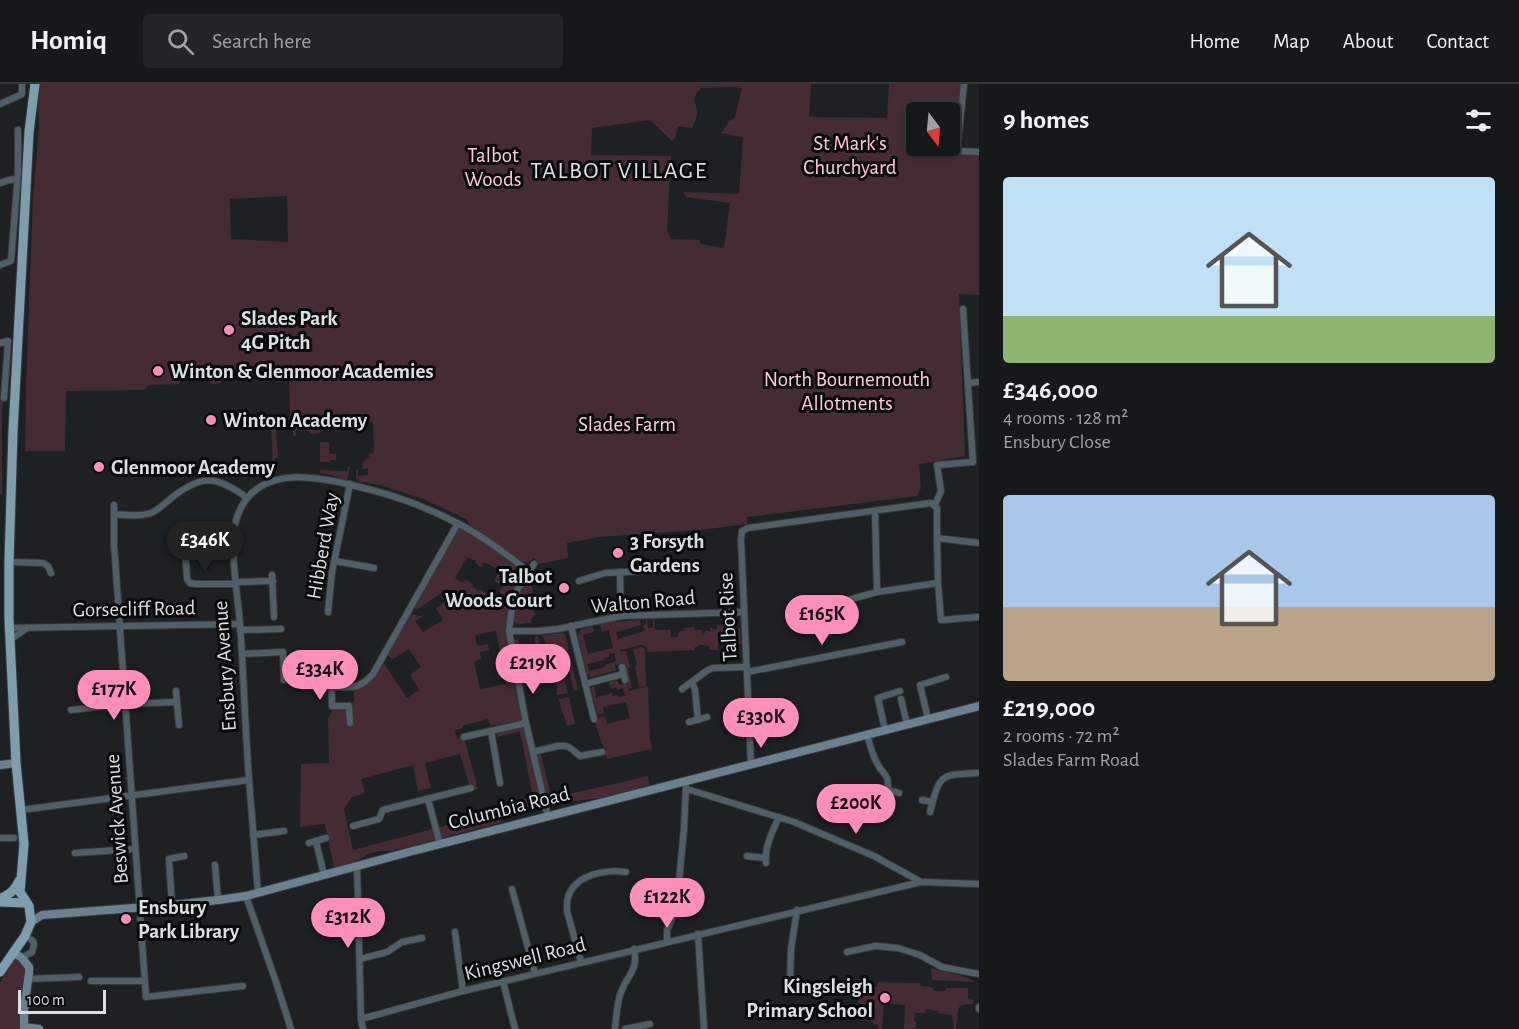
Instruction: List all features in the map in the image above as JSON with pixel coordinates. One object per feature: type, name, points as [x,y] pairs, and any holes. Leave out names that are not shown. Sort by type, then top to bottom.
[{"type":"main road","points":[[0,972],[25,936],[31,922],[27,905],[20,892],[24,844],[16,763],[10,640],[15,628],[9,562],[13,431],[29,132],[35,84]]},
{"type":"main road","points":[[0,901],[16,887],[21,876]]},
{"type":"main road","points":[[0,901],[27,905]]},
{"type":"street","points":[[0,104],[22,94],[22,84]]},
{"type":"street","points":[[964,84],[957,152],[979,152]]},
{"type":"street","points":[[0,265],[11,261],[18,130]]},
{"type":"street","points":[[0,183],[17,179]]},
{"type":"street","points":[[933,504],[941,491],[937,465],[976,462],[963,309]]},
{"type":"street","points":[[0,343],[8,341],[4,398]]},
{"type":"street","points":[[968,382],[979,382]]},
{"type":"street","points":[[114,514],[153,513],[183,488],[198,482],[216,480],[236,489],[247,498],[264,485],[285,477],[313,477],[376,490],[420,505],[458,523],[499,549],[529,572]]},
{"type":"street","name":"Hibberd Way","points":[[328,612],[329,593],[350,484]]},
{"type":"street","name":"Ensbury Avenue","points":[[247,498],[237,517],[233,544],[258,893]]},
{"type":"street","points":[[877,592],[875,512],[933,504]]},
{"type":"street","points":[[933,504],[937,512],[941,620],[979,617]]},
{"type":"street","name":"Beswick Avenue","points":[[114,505],[144,981]]},
{"type":"street","name":"Talbot Rise","points":[[751,765],[742,531],[748,528],[875,512]]},
{"type":"street","points":[[332,687],[359,686],[373,674],[458,523]]},
{"type":"street","points":[[937,538],[979,543]]},
{"type":"street","points":[[185,549],[187,579],[190,583],[236,583],[272,578],[274,617]]},
{"type":"street","points":[[335,561],[374,568]]},
{"type":"street","points":[[675,569],[676,561]]},
{"type":"street","points":[[9,562],[43,563],[51,573]]},
{"type":"street","points":[[534,564],[517,590],[509,631],[526,723],[548,817]]},
{"type":"street","points":[[579,581],[605,573],[685,568]]},
{"type":"street","points":[[620,572],[621,616]]},
{"type":"street","points":[[809,604],[848,600],[877,592],[938,583]]},
{"type":"street","name":"Walton Road","points":[[509,631],[539,631],[621,616],[744,612]]},
{"type":"street","points":[[571,626],[594,719]]},
{"type":"street","points":[[10,640],[28,627]]},
{"type":"street","name":"Gorsecliff Road","points":[[15,628],[240,627],[281,629]]},
{"type":"street","points":[[682,689],[713,668],[747,670],[902,642]]},
{"type":"street","points":[[242,654],[283,652],[284,680]]},
{"type":"street","points":[[331,714],[332,665]]},
{"type":"street","points":[[585,684],[623,674]]},
{"type":"street","points":[[928,719],[920,685],[946,677]]},
{"type":"street","points":[[692,682],[698,720]]},
{"type":"street","points":[[177,691],[179,725]]},
{"type":"street","points":[[885,730],[878,698],[900,691]]},
{"type":"street","points":[[901,699],[907,724]]},
{"type":"street","points":[[71,710],[125,704],[177,702]]},
{"type":"street","points":[[332,706],[349,706],[350,723]]},
{"type":"street","name":"Columbia Road","points":[[31,922],[42,915],[140,908],[246,896],[440,844],[686,785],[751,765],[979,706]]},
{"type":"street","points":[[689,722],[707,717]]},
{"type":"street","points":[[465,737],[526,723]]},
{"type":"street","points":[[491,731],[500,783]]},
{"type":"street","points":[[867,734],[877,765],[889,782],[888,790]]},
{"type":"street","points":[[533,752],[558,746],[569,747],[580,756],[602,752]]},
{"type":"street","points":[[579,764],[580,756]]},
{"type":"street","points":[[0,765],[16,763]]},
{"type":"street","points":[[930,812],[937,785],[945,776],[979,773]]},
{"type":"street","points":[[21,810],[249,780]]},
{"type":"street","points":[[667,941],[667,930],[677,902],[686,785],[794,822],[854,847],[921,882]]},
{"type":"street","points":[[353,826],[379,819],[383,810],[471,788]]},
{"type":"street","points":[[864,795],[888,790],[899,793]]},
{"type":"street","points":[[428,799],[440,844]]},
{"type":"street","points":[[922,800],[932,802]]},
{"type":"street","points":[[747,856],[765,861],[771,836],[779,817]]},
{"type":"street","points":[[254,834],[284,831]]},
{"type":"street","points":[[0,838],[14,838]]},
{"type":"street","points":[[309,843],[326,838]]},
{"type":"street","points":[[316,841],[324,875]]},
{"type":"street","points":[[75,853],[135,849]]},
{"type":"street","points":[[172,905],[169,859],[184,856]]},
{"type":"street","points":[[215,865],[218,900]]},
{"type":"street","points":[[357,866],[363,1029]]},
{"type":"street","points":[[581,962],[567,911],[571,892],[581,880],[591,875],[626,872]]},
{"type":"street","name":"Kingswell Road","points":[[361,1019],[503,981],[921,882],[979,884]]},
{"type":"street","points":[[512,889],[535,974]]},
{"type":"street","points":[[246,896],[291,1029]]},
{"type":"street","points":[[27,905],[42,915]]},
{"type":"street","points":[[790,984],[790,949],[797,910]]},
{"type":"street","points":[[455,932],[463,991]]},
{"type":"street","points":[[401,934],[402,942]]},
{"type":"street","points":[[698,934],[704,1029]]},
{"type":"street","points":[[22,958],[33,952],[33,941],[25,936]]},
{"type":"street","points":[[360,959],[387,952],[402,942],[422,938]]},
{"type":"street","points":[[847,952],[875,946],[898,948],[920,955],[942,967],[979,974]]},
{"type":"street","points":[[615,1029],[621,991],[636,962],[634,949]]},
{"type":"street","points":[[13,952],[22,958],[28,967],[24,1028],[39,1029]]},
{"type":"street","points":[[28,979],[79,977]]},
{"type":"street","points":[[91,981],[144,981],[146,997],[243,986]]},
{"type":"street","points":[[503,981],[515,1029]]},
{"type":"street","points":[[625,1029],[650,1024]]},
{"type":"green space","points":[[41,84],[811,84],[809,117],[887,118],[889,84],[963,84],[960,118],[960,102],[906,102],[906,156],[960,156],[960,151],[979,152],[979,295],[959,294],[965,456],[919,464],[921,488],[917,496],[747,517],[747,524],[701,530],[600,537],[567,543],[568,558],[538,564],[534,558],[523,562],[458,515],[423,499],[381,485],[359,482],[356,478],[356,470],[358,469],[358,476],[368,475],[368,468],[362,469],[363,462],[369,454],[374,453],[373,422],[357,425],[355,415],[320,416],[320,433],[309,434],[309,431],[296,430],[296,436],[293,436],[293,429],[276,430],[278,458],[275,458],[275,473],[273,473],[271,418],[290,417],[289,375],[221,375],[221,383],[210,384],[210,372],[181,373],[180,384],[149,385],[143,390],[66,391],[65,451],[25,451],[33,197],[39,128],[38,94]],"holes":[[[701,88],[742,88],[735,117],[721,133],[743,137],[739,194],[684,192],[686,197],[730,203],[724,248],[701,244],[699,240],[671,239],[667,229],[671,156],[591,155],[592,128],[650,120],[672,141],[678,126],[692,128],[697,115],[694,98]],[[287,196],[288,242],[231,239],[230,199]]]},
{"type":"green space","points":[[0,401],[3,401],[2,494],[0,495]]},
{"type":"green space","points":[[320,442],[329,442],[329,454],[336,454],[336,460],[320,462]]},
{"type":"green space","points":[[350,467],[347,480],[320,473],[320,470],[347,471]]},
{"type":"green space","points":[[458,523],[519,564],[514,570],[515,576],[522,581],[529,572],[533,592],[530,595],[535,615],[531,623],[517,624],[510,620],[533,751],[540,750],[550,791],[558,796],[648,776],[649,785],[605,797],[531,808],[506,817],[499,823],[392,851],[369,854],[356,861],[357,866],[335,872],[325,824],[300,827],[301,764],[329,763],[328,718],[332,706],[349,706],[354,701],[354,686],[366,682],[381,659],[407,698],[419,690],[410,675],[421,667],[409,649],[393,659],[384,654],[407,613],[426,615],[415,621],[423,632],[443,620],[436,608],[453,597],[447,589],[418,609],[411,607]],"holes":[[[467,557],[476,561],[475,563],[481,567],[484,562],[499,570],[494,581],[502,586],[499,592],[505,596],[504,602],[498,600],[492,610],[481,603],[488,594],[472,587],[473,584],[465,579],[463,583],[455,578]],[[496,631],[506,684],[480,689],[474,661],[481,659],[480,652],[489,650],[488,644],[477,646],[475,635]],[[488,719],[490,726],[517,721],[518,725],[496,730],[497,737],[520,732],[533,797],[479,811],[478,817],[353,850],[344,809],[352,797],[365,793],[361,779],[413,765],[418,791],[431,788],[425,763],[460,754],[471,791],[478,789],[464,737],[457,738],[455,730],[463,728],[462,726]]]},
{"type":"green space","points":[[612,617],[614,622],[640,620],[641,625],[616,632],[618,639],[644,631],[643,625],[646,624],[646,619],[648,628],[653,628],[654,619],[655,630],[671,630],[671,638],[678,637],[678,632],[684,628],[694,627],[694,630],[702,630],[705,633],[705,631],[710,631],[710,627],[717,629],[717,625],[725,625],[725,629],[740,628],[741,644],[734,644],[734,649],[729,649],[729,645],[718,645],[718,650],[709,650],[709,646],[698,645],[695,650],[647,652],[647,648],[642,645],[620,650],[620,652],[626,651],[630,667],[628,668],[632,688],[629,689],[623,663],[615,665],[616,671],[591,677],[587,674],[578,635],[581,629],[593,626],[594,632],[583,635],[588,654],[613,648],[609,630],[602,632],[599,620]],"holes":[[[614,653],[616,661],[605,667],[589,671],[588,664],[604,660],[609,657],[609,654]]]},
{"type":"green space","points":[[565,634],[569,650],[548,655],[543,635]]},
{"type":"green space","points":[[538,636],[542,656],[516,665],[512,642],[518,638],[521,652],[536,646],[534,637]]},
{"type":"green space","points":[[642,647],[645,649],[646,686],[639,687],[633,649]]},
{"type":"green space","points":[[569,653],[578,690],[574,691],[565,654]]},
{"type":"green space","points":[[557,655],[568,693],[557,695],[557,687],[549,661],[550,657]]},
{"type":"green space","points":[[616,680],[620,685],[627,683],[629,691],[648,686],[652,749],[607,759],[594,719],[605,716],[607,724],[630,718],[626,702],[603,707],[604,713],[598,715],[591,689],[594,685],[596,697],[612,693],[613,696],[625,696],[623,688],[611,689],[609,682]]},
{"type":"green space","points":[[569,697],[575,724],[567,726],[558,699]]},
{"type":"green space","points":[[13,960],[21,961],[29,967],[24,1029],[0,1029],[0,983]]},
{"type":"green space","points":[[931,968],[960,975],[975,982],[932,980]]},
{"type":"green space","points":[[878,982],[920,983],[921,986],[932,987],[934,991],[945,991],[946,988],[968,988],[968,999],[973,1000],[973,1004],[960,1006],[956,1029],[954,1029],[952,1015],[926,1009],[925,1013],[915,1013],[914,1021],[917,1022],[915,1028],[904,1029],[905,1005],[884,1003],[882,1029],[878,1029],[878,1025],[871,1021],[858,1020],[859,991],[862,991],[862,986],[877,987]]},
{"type":"place","name":"Slades Park 4G Pitch","points":[[229,330]]},
{"type":"place","name":"Winton & Glenmoor Academies","points":[[158,371]]},
{"type":"place","name":"Winton Academy","points":[[211,420]]},
{"type":"place","name":"Glenmoor Academy","points":[[99,467]]},
{"type":"place","name":"3 Forsyth Gardens","points":[[618,553]]},
{"type":"place","name":"Talbot Woods Court","points":[[564,588]]},
{"type":"place","name":"Ensbury Park Library","points":[[126,919]]},
{"type":"place","name":"Kingsleigh Primary School","points":[[885,998]]},
{"type":"district","name":"TALBOT VILLAGE","points":[[619,171]]},
{"type":"park label","name":"St Mark's Churchyard","points":[[850,155]]},
{"type":"park label","name":"Talbot Woods","points":[[493,167]]},
{"type":"park label","name":"North Bournemouth Allotments","points":[[847,391]]},
{"type":"park label","name":"Slades Farm","points":[[627,424]]}]
